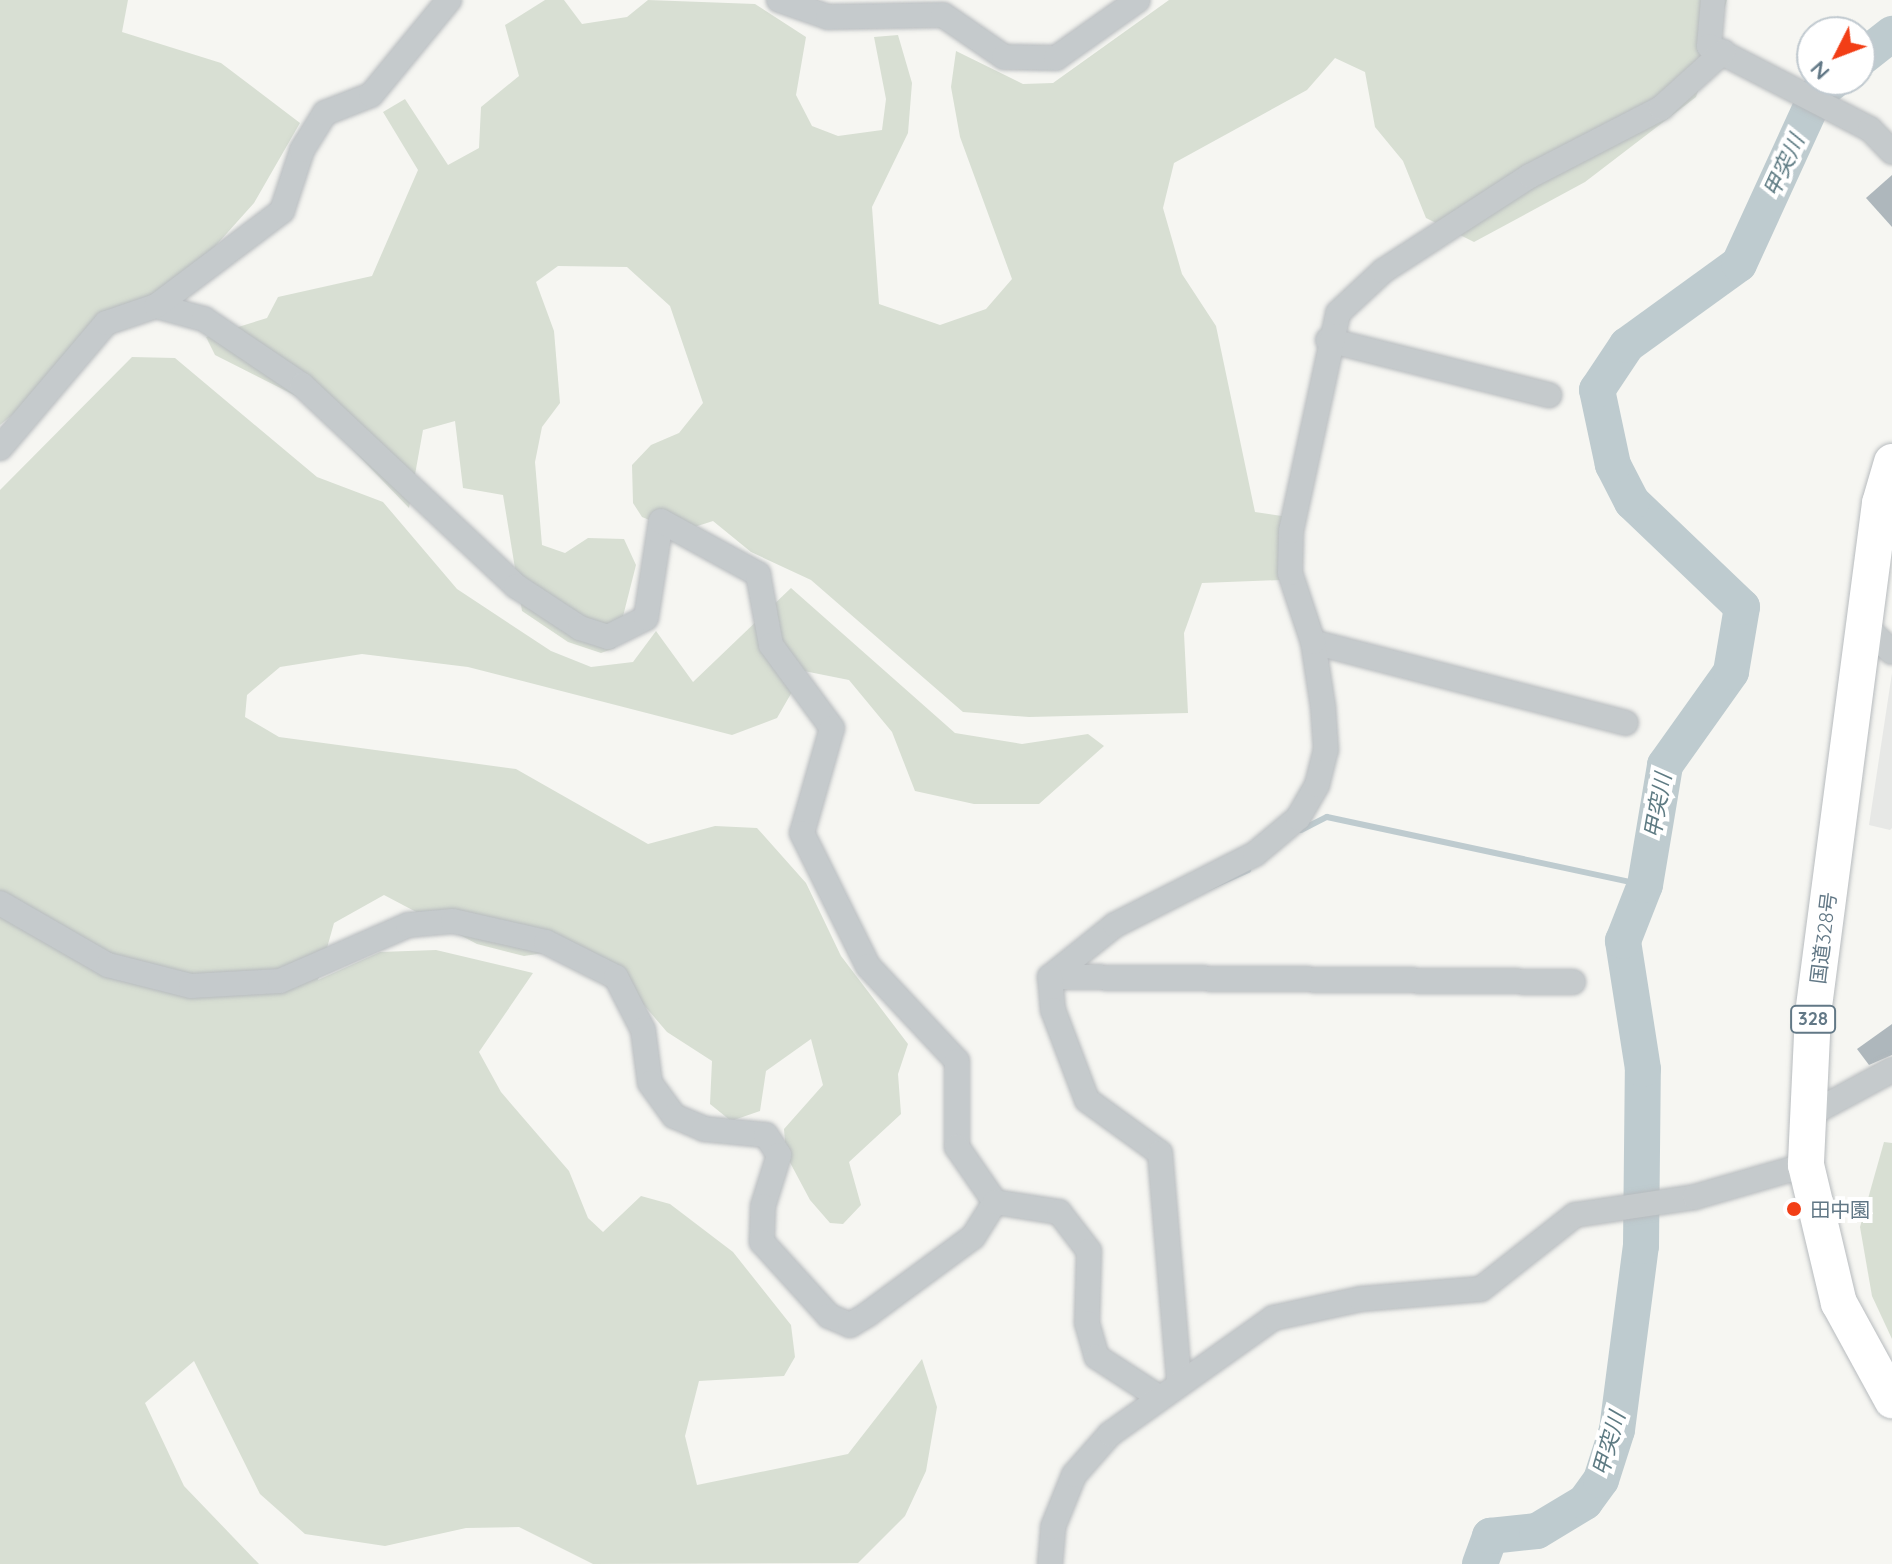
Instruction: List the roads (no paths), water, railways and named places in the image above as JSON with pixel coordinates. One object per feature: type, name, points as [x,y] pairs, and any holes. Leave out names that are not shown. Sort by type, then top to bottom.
[{"type":"highway","name":"国道328号","points":[[1892,462],[1863,624],[1807,1116],[1806,1165],[1839,1303],[1892,1400]]},
{"type":"street","points":[[0,448],[106,323],[156,306],[282,211],[302,150],[325,113],[371,95],[449,0]]},
{"type":"street","points":[[779,0],[828,17],[943,15],[1004,57],[1056,58],[1138,0]]},
{"type":"street","points":[[1713,0],[1707,36],[1723,52],[1870,129],[1892,152]]},
{"type":"street","points":[[1050,977],[1115,925],[1255,854],[1298,818],[1326,750],[1313,642],[1290,573],[1291,531],[1328,340],[1338,313],[1383,271],[1530,176],[1661,108],[1723,52]]},
{"type":"street","points":[[156,306],[204,319],[302,385],[506,576],[580,628],[608,637],[646,618],[661,521],[758,574],[771,645],[832,728],[802,833],[868,966],[957,1061],[957,1147],[995,1202],[1059,1212],[1078,1230],[1092,1265],[1087,1323],[1097,1357],[1157,1396]]},
{"type":"street","points":[[1328,340],[1549,395]]},
{"type":"street","points":[[1863,624],[1892,652]]},
{"type":"street","points":[[1313,642],[1626,723]]},
{"type":"street","points":[[0,903],[108,965],[191,986],[280,981],[379,933],[453,921],[532,938],[592,962],[616,977],[633,1001],[650,1083],[674,1116],[704,1129],[766,1135],[779,1155],[763,1206],[762,1242],[829,1316],[850,1325],[973,1237],[995,1202]]},
{"type":"street","points":[[1050,977],[1573,982]]},
{"type":"street","points":[[1050,977],[1053,1010],[1087,1100],[1160,1153],[1179,1381]]},
{"type":"street","points":[[1807,1116],[1892,1070]]},
{"type":"street","points":[[1050,1564],[1053,1527],[1074,1475],[1157,1396],[1273,1318],[1361,1299],[1481,1289],[1575,1215],[1619,1205],[1659,1203],[1806,1165]]},
{"type":"waterway","name":"甲突川","points":[[1876,46],[1892,34]]},
{"type":"waterway","name":"甲突川","points":[[1480,1564],[1490,1536],[1537,1531],[1585,1502],[1601,1480],[1617,1430],[1641,1246],[1643,1069],[1623,941],[1645,885],[1665,765],[1731,672],[1742,607],[1632,502],[1613,465],[1597,390],[1627,345],[1739,264],[1816,96]]},
{"type":"waterway","points":[[1301,830],[1327,817],[1645,885]]},
{"type":"waterway","points":[[1208,888],[1248,870]]},
{"type":"place","name":"田中園","points":[[1794,1209]]}]
